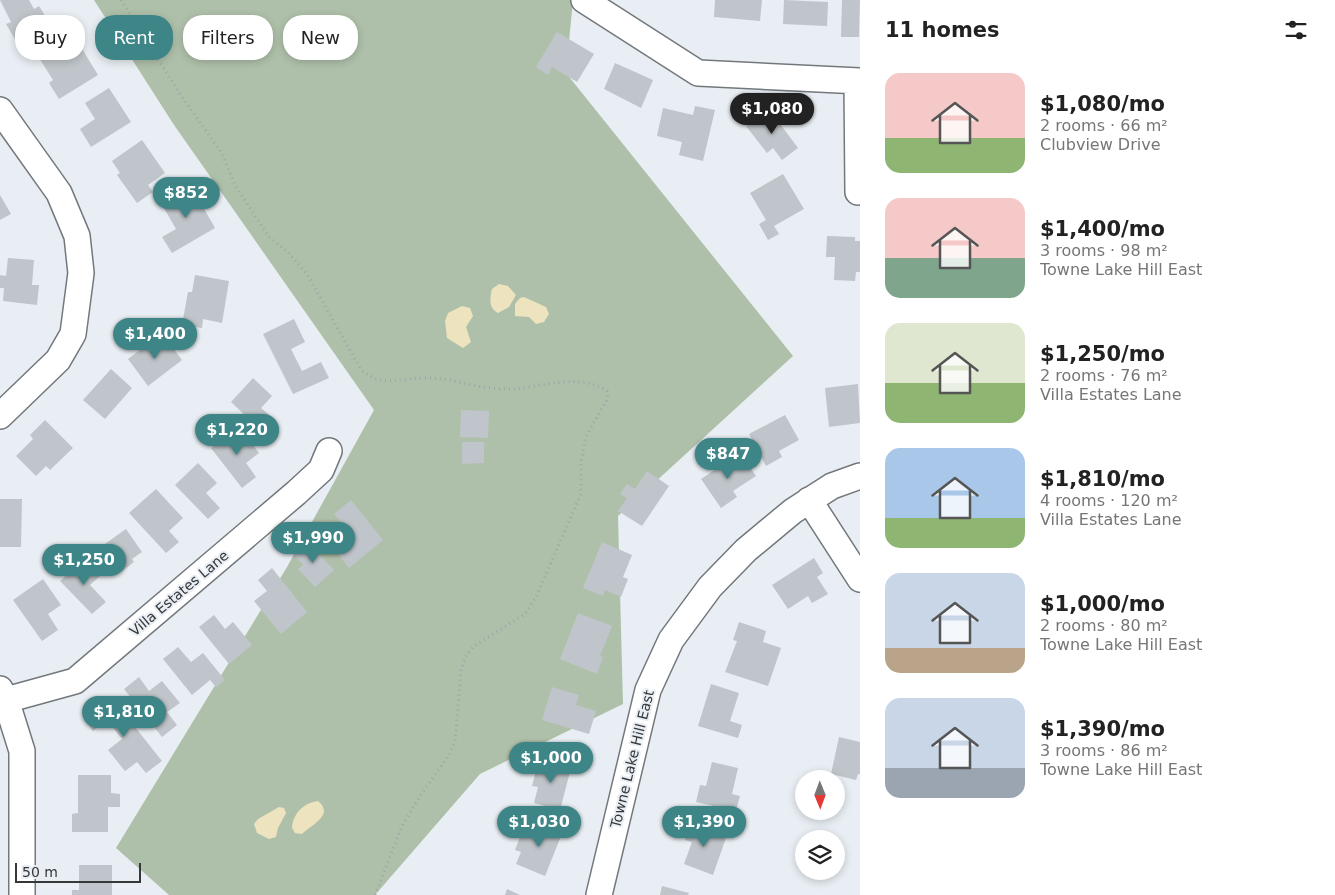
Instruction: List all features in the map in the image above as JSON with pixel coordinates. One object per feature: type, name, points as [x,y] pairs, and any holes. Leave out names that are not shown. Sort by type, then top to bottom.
[{"type":"street","points":[[584,0],[698,73],[859,81],[858,192]]},
{"type":"street","points":[[0,110],[58,193],[77,236],[81,273],[73,334],[68,343],[58,360],[0,416]]},
{"type":"street","name":"Villa Estates Lane","points":[[3,695],[75,681],[296,493],[321,470],[328,451]]},
{"type":"street","name":"Towne Lake Hill East","points":[[599,895],[648,690],[671,640],[710,587],[746,550],[809,500],[832,486],[860,476]]},
{"type":"street","points":[[809,500],[860,579]]},
{"type":"street","points":[[3,695],[22,751],[11,852],[22,895]]},
{"type":"path","points":[[121,0],[180,94],[221,152],[236,187],[265,231],[307,274],[360,370],[372,379],[393,381],[428,378],[487,388],[508,389],[563,382],[598,384],[607,390],[608,398],[586,436],[581,462],[581,494],[536,597],[525,614],[474,646],[466,656],[461,670],[455,742],[449,755],[420,796],[402,826],[375,895]]},
{"type":"green space","points":[[94,0],[573,0],[566,73],[793,356],[618,516],[623,704],[480,774],[375,895],[169,895],[116,848],[287,567],[374,410],[174,125],[132,60],[173,60],[173,15],[104,15]]},
{"type":"sand","points":[[499,284],[508,286],[516,295],[509,307],[498,313],[491,306],[490,299],[492,289]]},
{"type":"sand","points":[[524,297],[546,307],[549,314],[544,322],[536,324],[529,317],[515,316],[515,304],[520,298]]},
{"type":"sand","points":[[462,306],[470,308],[473,316],[466,327],[471,342],[463,348],[447,338],[445,321],[448,313]]},
{"type":"sand","points":[[318,801],[323,806],[323,815],[302,834],[295,833],[292,828],[294,818],[303,807]]},
{"type":"sand","points":[[279,807],[284,808],[286,813],[278,828],[276,837],[269,839],[257,833],[254,824],[258,819]]},
{"type":"building","points":[[0,0],[29,0],[34,9],[39,6],[45,15],[15,15],[15,39],[6,24],[11,22]]},
{"type":"building","points":[[715,0],[762,0],[760,21],[714,17]]},
{"type":"building","points":[[784,0],[828,2],[827,26],[783,24]]},
{"type":"building","points":[[842,0],[860,0],[859,37],[841,37]]},
{"type":"building","points":[[557,32],[594,54],[577,82],[552,67],[548,75],[536,67]]},
{"type":"building","points":[[85,54],[98,75],[59,99],[49,83],[53,80],[40,60],[85,60]]},
{"type":"building","points":[[615,63],[653,80],[641,108],[604,89]]},
{"type":"building","points":[[109,88],[131,122],[91,147],[80,129],[95,119],[85,103]]},
{"type":"building","points":[[695,106],[715,110],[703,161],[679,155],[682,142],[657,136],[663,108],[693,115]]},
{"type":"building","points":[[769,109],[798,148],[782,160],[773,148],[767,153],[746,126]]},
{"type":"building","points":[[142,140],[165,173],[148,185],[153,192],[137,203],[117,175],[120,173],[112,161]]},
{"type":"building","points":[[783,174],[804,209],[774,226],[779,234],[768,240],[759,224],[766,220],[750,193]]},
{"type":"building","points":[[191,186],[215,228],[172,253],[162,237],[176,229],[161,203]]},
{"type":"building","points":[[0,195],[11,214],[0,220]]},
{"type":"building","points":[[827,236],[855,237],[855,241],[860,241],[860,272],[856,272],[855,281],[834,280],[835,257],[826,257]]},
{"type":"building","points":[[8,258],[34,260],[32,285],[39,285],[37,305],[3,301],[4,288],[0,288],[0,275],[6,276]]},
{"type":"building","points":[[195,275],[229,281],[222,323],[203,319],[202,328],[182,325],[188,292],[192,292]]},
{"type":"building","points":[[294,319],[305,342],[291,349],[302,371],[321,362],[329,378],[293,394],[263,334]]},
{"type":"building","points":[[162,333],[182,360],[148,386],[128,359]]},
{"type":"building","points":[[111,369],[132,388],[105,419],[83,400]]},
{"type":"building","points":[[253,378],[272,396],[261,408],[274,419],[263,432],[231,402]]},
{"type":"building","points":[[858,384],[860,423],[829,427],[825,388]]},
{"type":"building","points":[[461,410],[489,411],[488,438],[460,437]]},
{"type":"building","points":[[785,415],[799,440],[779,451],[782,457],[766,466],[749,434]]},
{"type":"building","points":[[45,420],[73,448],[50,470],[46,466],[36,476],[16,456],[33,439],[30,435]]},
{"type":"building","points":[[239,426],[259,453],[246,463],[256,477],[242,488],[211,448]]},
{"type":"building","points":[[462,442],[484,442],[484,463],[462,464]]},
{"type":"building","points":[[740,453],[756,476],[733,491],[737,497],[721,508],[701,479]]},
{"type":"building","points":[[198,463],[217,483],[206,493],[220,508],[208,519],[175,485]]},
{"type":"building","points":[[647,471],[669,486],[642,526],[618,511],[627,498],[620,494],[627,484],[635,489]]},
{"type":"building","points":[[156,489],[183,518],[169,531],[179,542],[166,553],[129,513]]},
{"type":"building","points":[[0,499],[22,499],[21,547],[0,547]]},
{"type":"building","points":[[351,500],[383,540],[349,568],[329,543],[346,529],[334,514]]},
{"type":"building","points":[[126,529],[142,552],[132,559],[134,562],[121,572],[102,546]]},
{"type":"building","points":[[307,541],[334,570],[315,587],[298,569],[303,565],[293,554]]},
{"type":"building","points":[[602,542],[632,555],[623,577],[628,579],[621,597],[605,590],[603,596],[583,588]]},
{"type":"building","points":[[814,558],[823,573],[817,577],[828,594],[812,603],[808,596],[788,609],[772,585]]},
{"type":"building","points":[[84,559],[100,576],[90,585],[106,602],[92,614],[60,581]]},
{"type":"building","points":[[272,568],[307,612],[281,634],[254,601],[267,591],[258,580]]},
{"type":"building","points":[[43,579],[61,605],[48,614],[58,630],[42,641],[13,600]]},
{"type":"building","points":[[578,613],[612,626],[600,656],[603,657],[597,674],[560,659]]},
{"type":"building","points":[[214,615],[225,629],[233,622],[252,645],[229,664],[199,627]]},
{"type":"building","points":[[739,622],[766,631],[763,642],[781,648],[768,686],[725,672],[737,641],[733,640]]},
{"type":"building","points":[[178,647],[191,662],[203,653],[225,680],[216,687],[210,680],[192,695],[163,659]]},
{"type":"building","points":[[139,677],[149,691],[162,681],[180,703],[167,712],[177,725],[162,737],[124,689]]},
{"type":"building","points":[[711,684],[739,693],[730,721],[742,725],[738,738],[698,726]]},
{"type":"building","points":[[552,687],[579,695],[576,705],[596,711],[589,734],[542,720]]},
{"type":"building","points":[[111,697],[162,761],[146,773],[137,762],[125,771],[108,750],[122,739],[107,720],[93,731],[84,719]]},
{"type":"building","points":[[839,737],[860,742],[860,774],[858,774],[856,780],[845,777],[845,770],[832,770]]},
{"type":"building","points":[[539,759],[571,768],[560,810],[534,803],[538,787],[532,786]]},
{"type":"building","points":[[712,762],[738,768],[732,794],[740,796],[736,811],[696,802],[700,785],[706,786]]},
{"type":"building","points":[[78,775],[111,775],[111,793],[120,794],[120,807],[108,807],[108,832],[72,832],[72,814],[78,813]]},
{"type":"building","points":[[538,821],[563,831],[545,876],[516,864],[521,852],[515,850],[521,834],[531,837]]},
{"type":"building","points":[[691,822],[727,835],[713,875],[684,864],[692,842],[685,840]]},
{"type":"building","points":[[79,865],[112,865],[112,895],[72,895],[72,890],[79,890]]},
{"type":"building","points":[[662,886],[689,893],[688,895],[660,895]]},
{"type":"building","points":[[507,889],[520,895],[505,895]]}]
